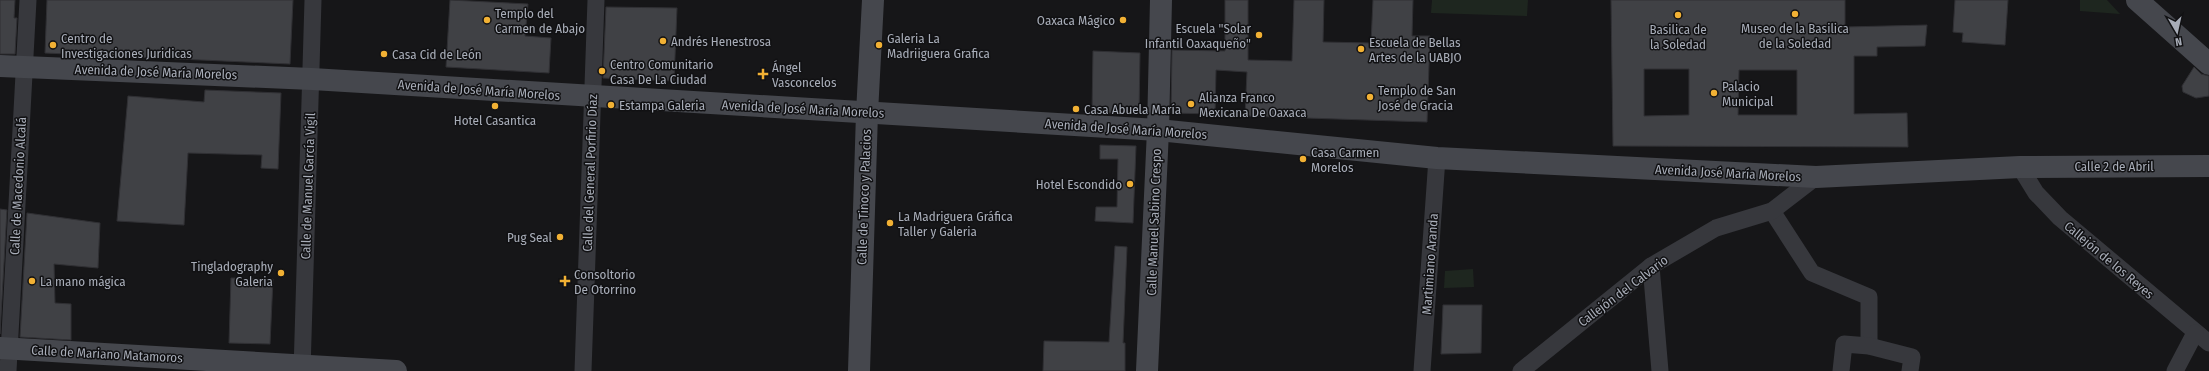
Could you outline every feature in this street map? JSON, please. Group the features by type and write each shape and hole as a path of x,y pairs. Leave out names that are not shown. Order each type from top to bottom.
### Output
{"street":[{"name":"Calle de Macedonio Alcalá","path":"8,371 5,348 28,0"},
{"name":"Calle de Manuel García Vigil","path":"302,369 312,79 313,0"},
{"name":"Calle del General Porfirio Díaz","path":"583,371 596,0"},
{"name":"Calle de Tinoco y Palacios","path":"859,371 867,113 873,0"},
{"name":"Calle Manuel Sabino Crespo","path":"1147,371 1158,130 1161,0"},
{"path":"2137,0 2209,64"},
{"name":"Avenida de José María Morelos","path":"0,66 312,79 1158,130 1437,158"},
{"name":"Avenida José María Morelos","path":"1437,158 1816,177 2020,167"},
{"name":"Martimiano Aranda","path":"1422,371 1437,158"},
{"name":"Calle 2 de Abril","path":"2020,167 2209,166"},
{"name":"Callejón de los Reyes","path":"2020,167 2036,193 2060,218 2202,338"},
{"name":"Callejón del Calvario","path":"1520,371 1651,266 1716,228 1772,211 1816,177"},
{"path":"1772,211 1812,273 1868,298 1869,346"},
{"path":"1651,266 1660,371"},
{"path":"2175,371 2202,338"},
{"path":"1841,371 1844,344 1869,346 1912,357 1910,371"},
{"name":"Calle de Mariano Matamoros","path":"5,348 302,369 396,371"}],"shaded area":[{"path":"1432,0 1528,0 1527,16 1431,13"},
{"path":"2080,0 2107,0 2120,14 2080,11"},
{"path":"1473,269 1474,287 1444,288 1445,271"}],"building":[{"path":"0,0 15,0 14,18 17,18 15,54 0,54"},
{"path":"47,0 293,0 290,64 45,53"},
{"name":"Templo del Carmen de Abajo","path":"450,0 528,4 525,36 551,38 549,73 446,67"},
{"path":"1225,0 1248,0 1248,60 1292,61 1294,0 1324,0 1323,42 1371,43 1373,0 1413,0 1412,36 1430,36 1427,122 1245,116 1247,72 1216,70 1215,114 1171,113 1172,50 1225,51"},
{"path":"1611,0 1845,0 1845,27 1927,25 1925,46 1877,47 1877,56 1854,56 1854,114 1907,113 1908,147 1613,146","holes":["1644,69 1689,69 1689,115 1644,116","1739,70 1797,70 1797,115 1738,115"]},
{"path":"1955,0 2008,0 2005,45 1962,42 1963,33 1953,32"},
{"name":"Andrés Henestrosa","path":"606,7 677,8 674,81 603,78"},
{"path":"1093,51 1140,53 1139,114 1092,113"},
{"path":"2194,67 2201,74 2209,76 2209,96 2196,98 2183,92 2182,86"},
{"path":"205,90 281,93 278,169 261,168 262,155 188,153 184,225 117,221 128,96 204,102"},
{"path":"1100,145 1136,146 1133,223 1095,221 1096,207 1117,207 1118,159 1100,159"},
{"path":"0,209 7,210 0,334"},
{"path":"27,213 100,223 98,268 54,264 55,303 71,304 71,340 20,337"},
{"path":"1115,246 1127,247 1123,343 1125,343 1125,371 1043,371 1044,341 1109,342"},
{"path":"231,278 273,279 270,344 229,343"},
{"path":"1443,305 1482,305 1481,353 1441,354"}],"place":[{"name":"Museo de la Basilica de la Soledad","path":"1795,14"},
{"name":"Basilica de la Soledad","path":"1678,15"},
{"name":"Templo del Carmen de Abajo","path":"487,20"},
{"name":"Oaxaca Mágico","path":"1123,20"},
{"name":"Escuela \"Solar Infantil Oaxaqueño\"","path":"1259,35"},
{"name":"Andrés Henestrosa","path":"663,41"},
{"name":"Centro de Investigaciones Juridicas","path":"53,45"},
{"name":"Galeria La Madriiguera Grafica","path":"879,45"},
{"name":"Escuela de Bellas Artes de la UABJO","path":"1361,49"},
{"name":"Casa Cid de León","path":"384,54"},
{"name":"Centro Comunitario Casa De La Ciudad","path":"602,71"},
{"name":"Ángel Vasconcelos","path":"763,74"},
{"name":"Palacio Municipal","path":"1714,93"},
{"name":"Templo de San José de Gracia","path":"1370,97"},
{"name":"Alianza Franco Mexicana De Oaxaca","path":"1191,104"},
{"name":"Estampa Galeria","path":"611,105"},
{"name":"Hotel Casantica","path":"495,106"},
{"name":"Casa Abuela María","path":"1076,109"},
{"name":"Casa Carmen Morelos","path":"1303,159"},
{"name":"Hotel Escondido","path":"1130,184"},
{"name":"La Madriguera Gráfica Taller y Galeria","path":"890,223"},
{"name":"Pug Seal","path":"560,237"},
{"name":"Tingladography Galeria","path":"281,273"},
{"name":"La mano mágica","path":"32,281"},
{"name":"Consoltorio De Otorrino","path":"565,281"}]}
